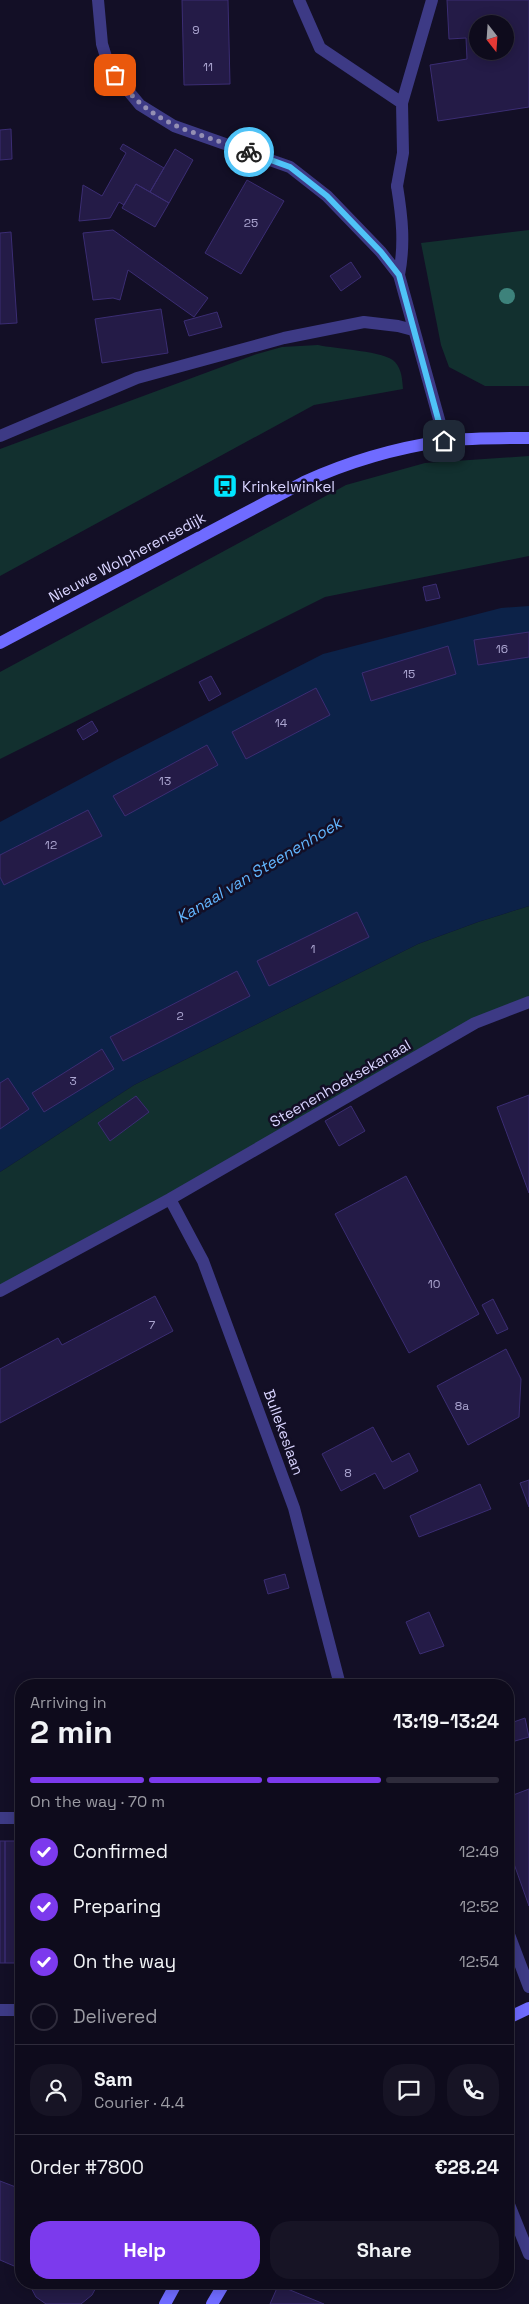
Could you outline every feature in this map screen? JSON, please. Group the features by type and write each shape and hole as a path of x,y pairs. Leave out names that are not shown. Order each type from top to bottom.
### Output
{"street":[{"path":"98,0 101,37 106,57 115,75 140,105 174,126 290,167 327,196 381,252 399,275 444,441"},
{"path":"299,0 320,48 402,103"},
{"path":"399,275 404,249 403,223 397,186 403,154 402,103 432,0"},
{"path":"0,436 137,378 284,338 364,322 414,330"},
{"name":"Nieuwe Wolpherensedijk","path":"0,643 304,482 340,466 377,455 444,441 529,438"},
{"name":"Steenenhoeksekanaal","path":"0,1291 170,1199 475,1023 529,1002"},
{"name":"Bullekeslaan","path":"170,1199 203,1261 294,1508 338,1679"},
{"path":"0,1818 15,1818"},
{"path":"514,1963 529,1987"},
{"path":"514,2015 529,2008"},
{"path":"0,2010 15,2010"},
{"path":"514,2217 529,2254"},
{"path":"165,2304 173,2289"},
{"path":"212,2304 221,2289"}],"green space":[{"path":"529,230 529,386 485,386 449,367 441,345 421,243"},
{"path":"318,345 371,353 390,358 399,368 403,389 314,405 0,576 0,449 257,354 282,347"},
{"path":"529,456 529,556 325,597 0,759 0,672 346,485 425,463"},
{"path":"529,906 529,1000 512,1007 0,1292 0,1172 134,1085 418,944"}],"water":[{"name":"Kanaal van Steenenhoek","path":"529,606 529,906 418,944 134,1085 0,1172 0,822 114,761 323,654 501,608"}],"building":[{"path":"182,0 228,0 230,84 184,85"},
{"path":"447,0 529,0 529,107 438,121 430,65 467,59 466,38 449,39"},
{"path":"11,129 12,159 0,160 0,130"},
{"path":"123,144 164,168 150,192 136,184 124,205 119,202 110,218 79,221 83,185 102,196 126,153 120,149"},
{"path":"175,149 193,160 169,203 150,192"},
{"path":"247,180 284,201 241,274 205,253"},
{"path":"136,184 169,203 155,227 122,208"},
{"path":"113,230 208,298 194,317 128,270 120,300 113,298 93,300 83,233"},
{"path":"11,232 17,323 0,324 0,233"},
{"path":"351,262 361,277 341,291 330,276"},
{"path":"161,309 168,353 102,363 95,319"},
{"path":"217,312 222,327 189,336 184,321"},
{"path":"436,584 440,598 426,601 423,587"},
{"path":"529,632 529,657 478,665 474,640"},
{"path":"448,646 456,674 371,701 362,673"},
{"path":"211,676 221,694 209,701 199,682"},
{"path":"316,688 330,715 246,759 232,732"},
{"path":"92,721 98,731 83,740 77,730"},
{"path":"207,745 218,765 125,816 113,796"},
{"path":"88,810 102,836 4,885 0,877 0,855"},
{"path":"357,912 369,937 269,986 257,961"},
{"path":"237,971 250,996 123,1061 110,1037"},
{"path":"102,1049 114,1069 44,1112 32,1093"},
{"path":"8,1078 29,1109 0,1129 0,1083"},
{"path":"529,1095 529,1193 497,1107"},
{"path":"136,1096 149,1112 110,1141 98,1123"},
{"path":"351,1106 365,1131 339,1146 325,1121"},
{"path":"406,1176 479,1314 409,1353 335,1214"},
{"path":"155,1296 173,1331 0,1423 0,1369 58,1338 62,1345"},
{"path":"493,1299 508,1329 497,1334 482,1305"},
{"path":"506,1349 521,1379 519,1417 468,1445 437,1386"},
{"path":"373,1427 392,1462 409,1453 418,1471 384,1489 375,1473 341,1491 322,1454"},
{"path":"529,1480 529,1507 520,1483"},
{"path":"480,1484 491,1509 419,1537 410,1516"},
{"path":"285,1574 289,1588 268,1594 264,1580"},
{"path":"429,1612 444,1646 420,1654 406,1622"},
{"path":"525,1718 529,1737 514,1741 514,1722"},
{"path":"529,1789 529,1906 514,1864 514,1795"},
{"path":"0,1841 5,1841 5,1963 0,1963"},
{"path":"5,1841 15,1841 15,1963 5,1963"},
{"path":"0,2181 15,2187 15,2266 0,2260"},
{"path":"32,2289 95,2289 92,2295 81,2304 46,2304 36,2297"},
{"path":"277,2289 288,2289 324,2304 270,2304"}],"way so far":[{"path":"115,75 140,105 158,118 174,126 249,152"}],"place":[{"name":"Krinkelwinkel","path":"225,486"}],"route":[{"path":"249,152 290,167 327,196 381,252 399,275 444,441"}]}
